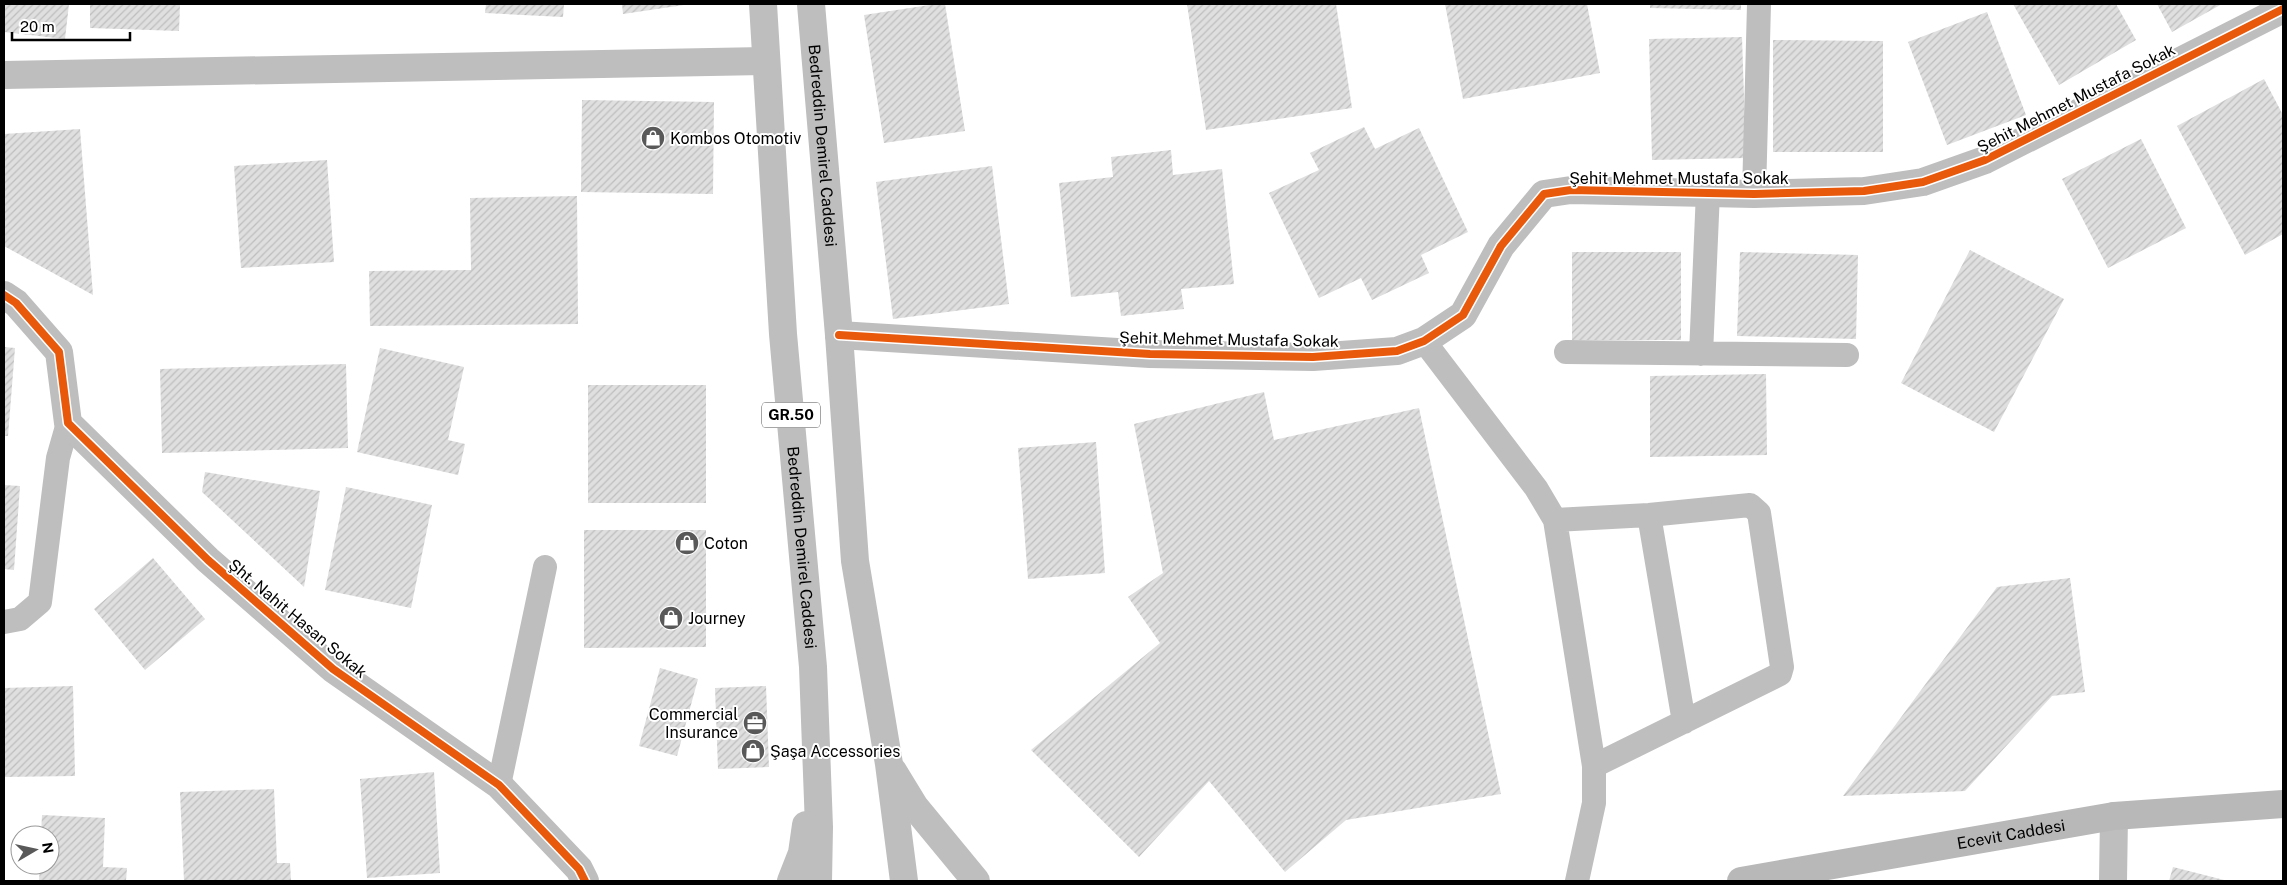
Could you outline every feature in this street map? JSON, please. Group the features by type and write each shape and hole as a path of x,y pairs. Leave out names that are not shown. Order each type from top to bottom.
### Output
{"main road":[{"name":"Ecevit Caddesi","path":"1751,880 2114,816 2283,804"}],"street":[{"name":"Bedreddin Demirel Caddesi","path":"763,4 783,334 812,648 815,770 819,827 818,881"},
{"name":"Bedreddin Demirel Caddesi","path":"812,4 840,335 855,561 889,764"},
{"name":"Şehit Mehmet Mustafa Sokak","path":"840,335 1150,354 1313,357 1397,351 1424,341 1463,315 1502,246 1544,194 1571,190 1754,194 1864,191 1923,182 1985,160 2283,9"},
{"path":"4,75 766,62"},
{"path":"4,295 16,303 59,352 68,423"},
{"name":"Şht. Nahit Hasan Sokak","path":"68,423 208,560 333,669 499,785 579,869 585,881"},
{"path":"889,764 916,807 976,881"},
{"name":"GR.50","path":"889,764 904,881"},
{"path":"791,881 802,853 815,770"},
{"path":"2113,881 2114,816"}],"lane":[{"path":"1754,194 1759,4"},
{"path":"1701,354 1708,192"},
{"path":"1424,341 1536,488 1555,520 1594,766 1594,803 1577,881"},
{"path":"1566,352 1848,355"},
{"path":"4,622 20,619 40,602 58,458 68,423"},
{"path":"1555,520 1649,515 1750,505 1759,513 1782,667 1780,674 1594,766"},
{"path":"1649,515 1684,722"},
{"path":"499,785 545,567"}],"building":[{"path":"4,4 69,4 65,39 4,32"},
{"path":"90,4 180,4 179,31 90,28"},
{"path":"486,4 564,4 563,17 485,13"},
{"path":"622,4 684,4 684,5 623,14"},
{"path":"945,4 965,131 884,143 864,15"},
{"path":"1187,4 1336,4 1352,108 1206,130"},
{"path":"1445,4 1587,4 1600,73 1463,99"},
{"path":"1650,4 1741,4 1741,10 1650,8"},
{"path":"2013,4 2116,4 2136,40 2059,85"},
{"path":"2157,4 2222,4 2172,32"},
{"path":"1987,12 2026,115 1947,145 1908,42"},
{"path":"1742,37 1746,158 1652,160 1649,39"},
{"path":"1773,40 1883,41 1883,152 1773,152"},
{"path":"2264,79 2283,115 2283,234 2245,255 2177,126"},
{"path":"582,100 714,102 713,194 581,192"},
{"path":"1364,127 1375,149 1419,128 1468,232 1421,255 1429,273 1372,300 1361,278 1319,298 1269,193 1319,170 1310,153"},
{"path":"80,129 93,295 4,246 4,134"},
{"path":"2141,139 2186,228 2108,268 2062,179"},
{"path":"1171,150 1173,175 1222,169 1234,284 1181,289 1184,309 1121,316 1118,292 1071,297 1059,183 1113,177 1111,157"},
{"path":"327,160 334,262 241,268 234,166"},
{"path":"992,166 1009,304 893,319 876,182"},
{"path":"577,196 578,324 370,326 369,271 471,270 470,198"},
{"path":"1970,250 2064,299 1994,432 1901,383"},
{"path":"1572,252 1681,252 1681,340 1572,340"},
{"path":"1740,252 1858,255 1856,339 1737,336"},
{"path":"4,347 15,348 8,436 4,436"},
{"path":"380,348 464,367 448,440 465,444 458,475 357,452"},
{"path":"346,364 348,448 162,453 160,369"},
{"path":"1766,374 1767,455 1650,457 1650,376"},
{"path":"588,385 706,385 706,503 588,503"},
{"path":"1264,392 1274,440 1419,408 1501,794 1346,820 1285,872 1209,781 1139,857 1031,750 1160,643 1128,597 1163,573 1134,424"},
{"path":"1096,442 1105,573 1028,579 1018,448"},
{"path":"205,472 320,491 304,587 202,492"},
{"path":"4,485 20,486 14,570 4,569"},
{"path":"346,487 432,505 411,608 325,590"},
{"path":"584,530 706,530 706,647 584,648"},
{"path":"153,558 205,619 145,670 94,609"},
{"path":"2070,578 2085,692 2052,696 1965,791 1843,796 1997,587"},
{"path":"660,668 698,679 677,756 639,746"},
{"path":"73,686 75,776 4,777 4,688"},
{"path":"766,686 769,767 718,769 715,688"},
{"path":"434,772 440,873 367,878 360,779"},
{"path":"274,789 277,863 290,863 291,881 184,881 180,792"},
{"path":"42,815 105,818 103,867 127,868 126,881 39,881 39,875 60,875 60,825 42,825"},
{"path":"2173,867 2228,881 2169,881"}],"cycle path":[{"path":"839,335 1150,354 1313,357 1397,351 1424,341 1463,315 1501,246 1544,194 1571,190 1754,194 1864,191 1923,182 1985,160 2283,9"},
{"path":"4,295 16,303 59,352 68,423 208,560 333,669 499,785 579,869 585,881"}],"place":[{"name":"Kombos Otomotiv","path":"653,138"},
{"name":"Coton","path":"687,543"},
{"name":"Journey","path":"671,618"},
{"name":"Commercial Insurance","path":"755,723"},
{"name":"Şaşa Accessories","path":"753,751"}]}
